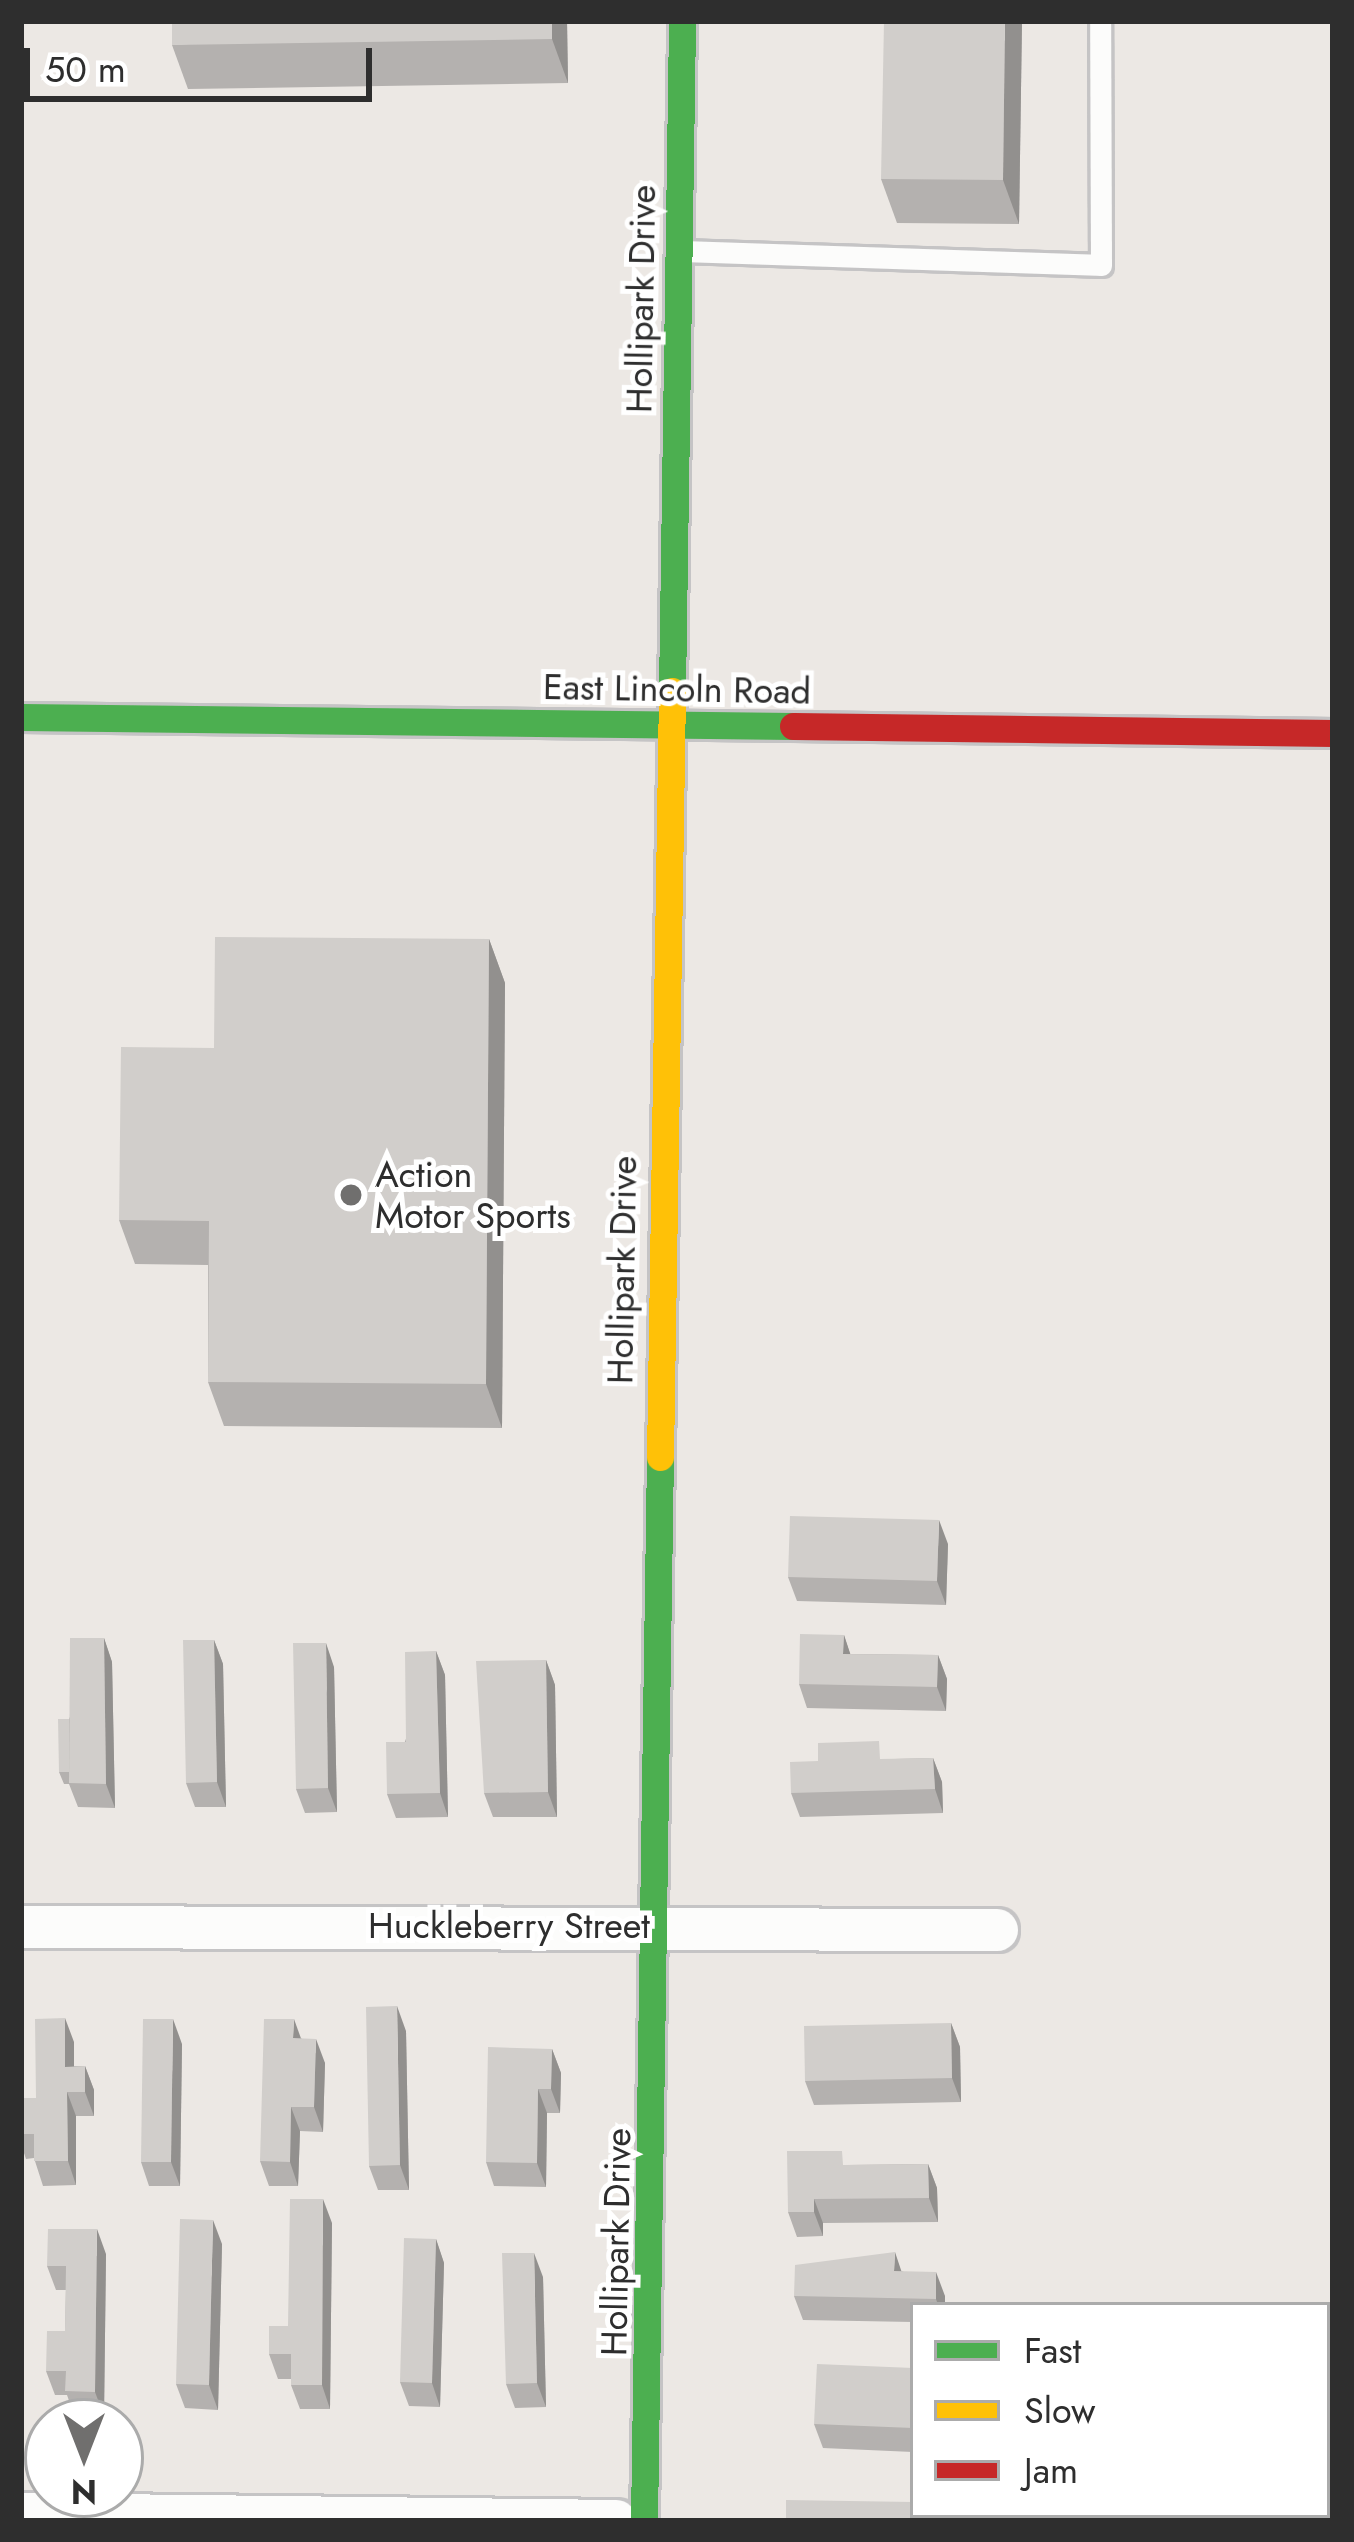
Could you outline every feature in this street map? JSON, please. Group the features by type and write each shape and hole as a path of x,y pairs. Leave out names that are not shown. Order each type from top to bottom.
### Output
{"street":[{"name":"Hollipark Drive","path":"644,2521 656,2204 651,1926 682,21"},
{"name":"East Lincoln Road","path":"21,717 1333,733"},
{"name":"Huckleberry Street","path":"21,1927 997,1930"},
{"path":"21,2514 616,2521"}],"lane":[{"path":"678,251 1101,265 1100,21"}],"building":[{"path":"172,21 552,21 552,39 172,45"},
{"path":"884,21 1005,21 1003,180 881,179"},
{"path":"215,937 489,939 486,1384 208,1382 209,1221 119,1220 121,1047 214,1048"},
{"path":"790,1516 939,1520 937,1581 788,1577"},
{"path":"800,1634 844,1635 843,1654 938,1655 937,1687 799,1684"},
{"path":"70,1638 104,1638 106,1784 69,1783"},
{"path":"183,1640 214,1640 217,1782 186,1783"},
{"path":"293,1643 326,1643 328,1788 296,1789"},
{"path":"436,1651 440,1793 387,1794 386,1742 406,1742 405,1652"},
{"path":"546,1660 548,1792 484,1793 476,1661"},
{"path":"58,1719 69,1719 69,1772 59,1772"},
{"path":"879,1741 880,1759 933,1758 935,1789 791,1793 790,1762 818,1761 818,1743"},
{"path":"397,2006 400,2165 369,2166 366,2007"},
{"path":"65,2018 65,2067 85,2066 85,2092 67,2092 68,2161 34,2161 34,2134 21,2134 21,2098 36,2098 35,2019"},
{"path":"143,2019 173,2019 171,2162 141,2162"},
{"path":"264,2019 294,2019 293,2038 316,2039 314,2107 291,2107 290,2162 260,2161"},
{"path":"951,2023 952,2078 805,2081 804,2026"},
{"path":"488,2047 552,2049 551,2089 538,2089 537,2163 486,2162"},
{"path":"787,2151 842,2151 843,2165 928,2164 929,2198 814,2199 814,2212 788,2212"},
{"path":"290,2199 323,2199 322,2385 291,2385 291,2354 269,2354 269,2326 288,2326"},
{"path":"180,2219 213,2220 209,2385 176,2384"},
{"path":"48,2229 97,2229 95,2392 65,2391 66,2371 46,2371 47,2331 65,2331 66,2266 47,2266"},
{"path":"404,2238 436,2239 432,2383 400,2382"},
{"path":"895,2252 894,2271 936,2272 936,2299 794,2296 795,2265"},
{"path":"502,2253 534,2253 537,2383 506,2384"},
{"path":"817,2364 910,2368 910,2428 814,2424"},
{"path":"786,2500 910,2502 910,2518 927,2518 927,2521 786,2521"}],"traffic: fast":[{"path":"672,691 682,21"},
{"path":"21,717 793,726"},
{"path":"644,2521 660,1457"}],"traffic: slow":[{"path":"660,1457 672,691"}],"traffic: jam":[{"path":"793,726 1333,733"}],"place":[{"name":"Action Motor Sports","path":"351,1195"}]}
